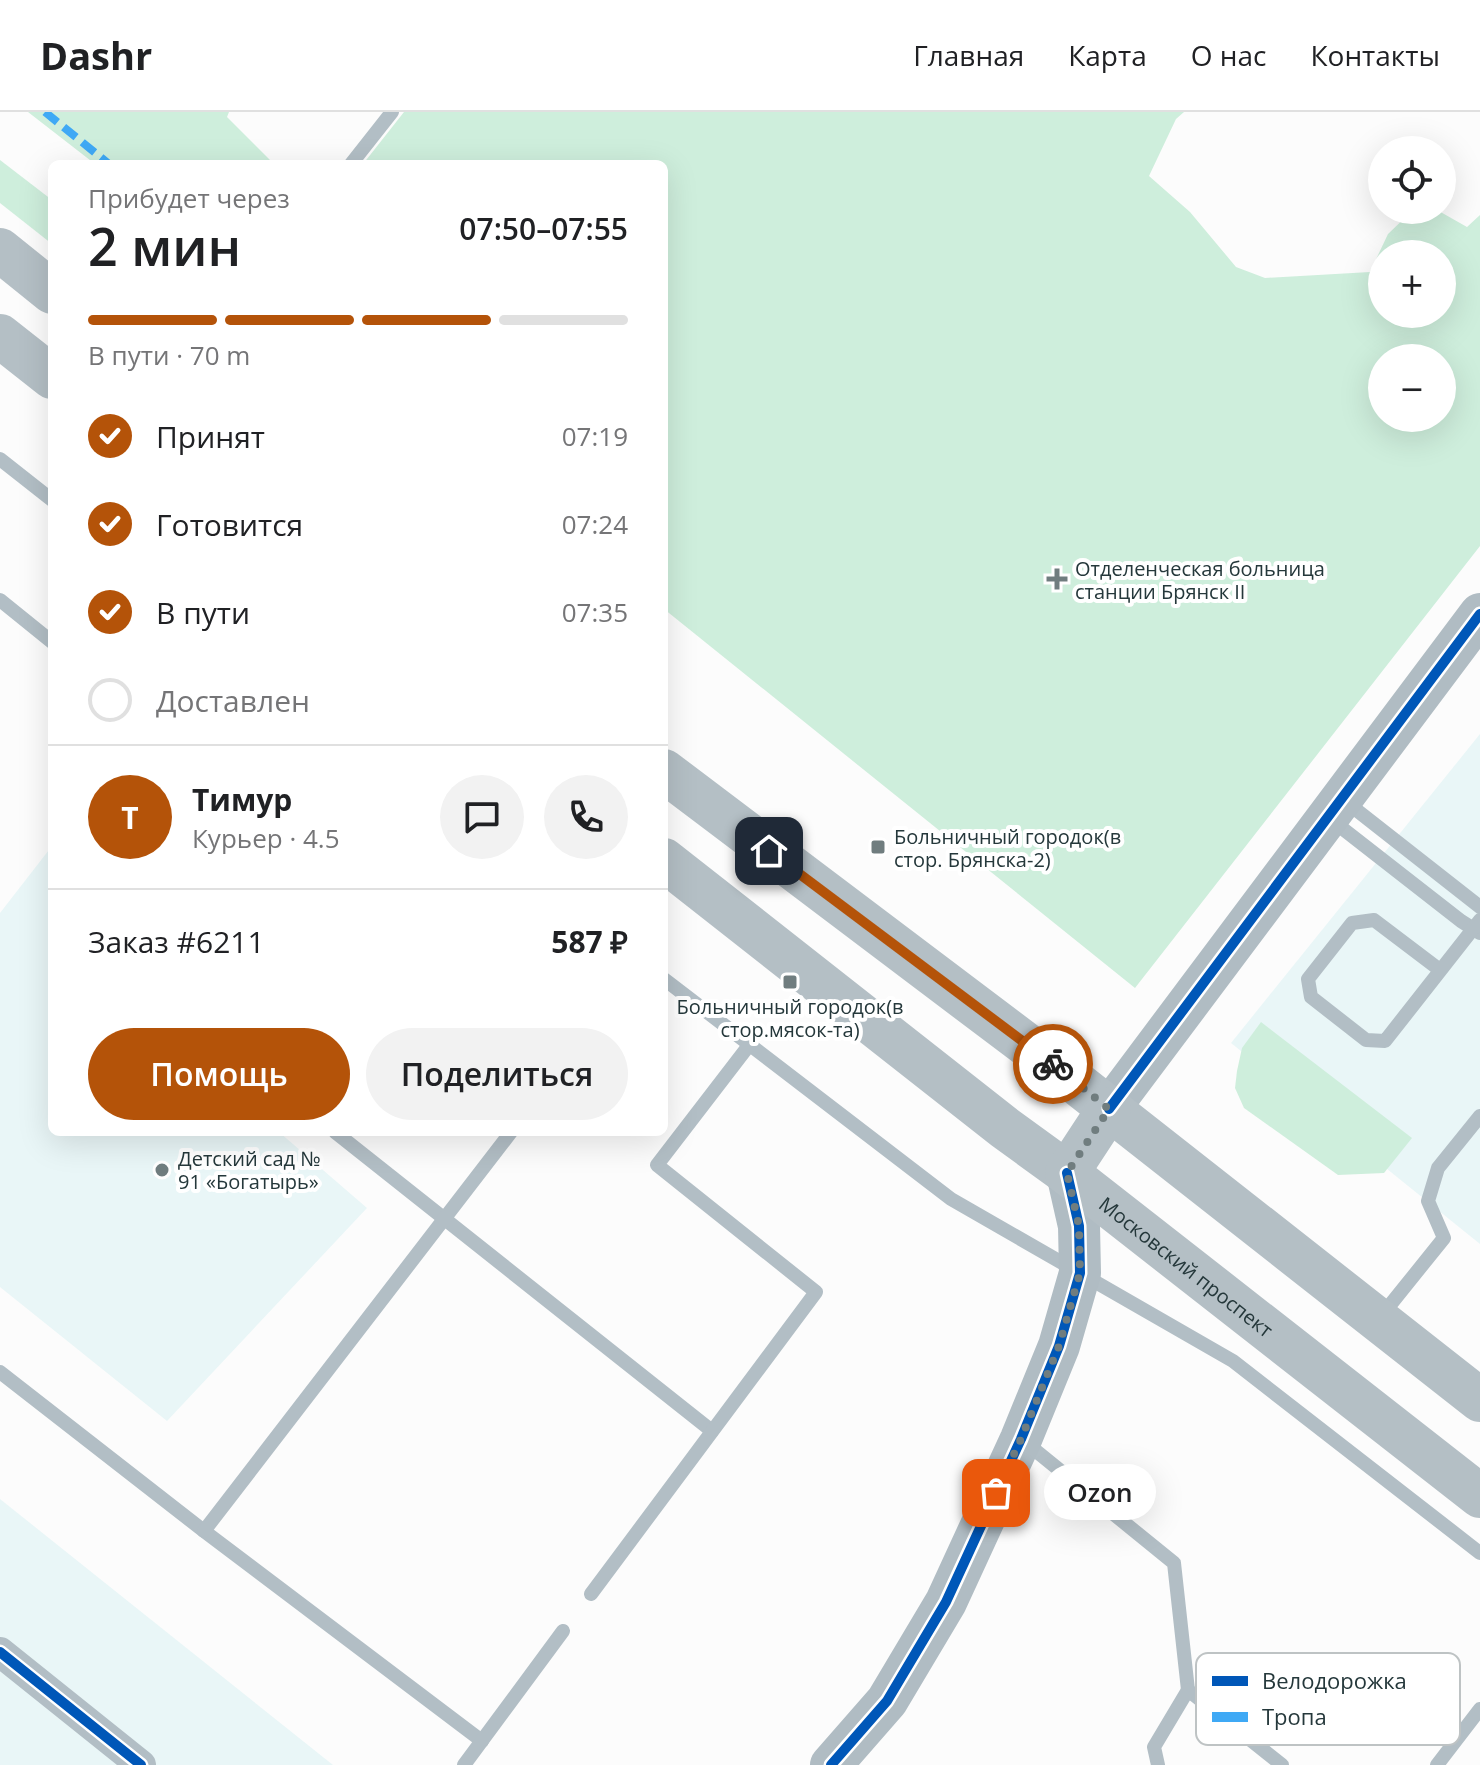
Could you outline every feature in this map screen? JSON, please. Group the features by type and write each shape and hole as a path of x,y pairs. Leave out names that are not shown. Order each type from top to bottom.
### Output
{"main road":[{"path":"0,250 48,289"},
{"path":"0,336 48,374"},
{"path":"668,774 1056,1067 1480,1400"},
{"name":"Московский проспект","path":"668,863 1480,1496"},
{"path":"1067,1173 1109,1109"}],"street":[{"path":"1109,1109 1480,614"},
{"path":"831,1765 887,1701 946,1602 1021,1439 1059,1346 1080,1273 1079,1226 1067,1173"},
{"path":"0,1652 141,1765"}],"lane":[{"path":"354,160 392,112"},
{"path":"0,459 48,497"},
{"path":"0,600 48,639"},
{"path":"1336,808 1480,907"},
{"path":"1336,808 1478,927 1385,1041 1366,1040 1311,997 1308,979 1352,923 1374,920 1440,970"},
{"path":"668,982 951,1199 1233,1361 1480,1553"},
{"path":"591,1594 816,1292 657,1165 750,1044"},
{"path":"1378,1320 1444,1238 1428,1201 1438,1168 1480,1116"},
{"path":"340,1136 712,1431"},
{"path":"204,1531 508,1136"},
{"path":"0,1372 482,1741"},
{"path":"1021,1439 1174,1563 1188,1690 1154,1747 1158,1765"},
{"path":"464,1765 563,1631"},
{"path":"1188,1690 1196,1696"},
{"path":"1460,1735 1480,1709"},
{"path":"1467,1726 1480,1737"},
{"path":"1257,1745 1282,1765"},
{"path":"1437,1765 1452,1745"}],"shaded area":[{"path":"1480,734 1480,1244 1231,1043"},
{"name":"Детский сад № 91 «Богатырь»","path":"48,851 48,1136 284,1136 367,1208 167,1421 0,1287 0,913"},
{"path":"0,1499 333,1765 0,1765"}],"green space":[{"path":"28,112 229,112 227,117 270,160 90,160"},
{"name":"Отделенческая больница станции Брянск II","path":"404,112 1184,112 1176,119 1149,176 1190,212 1236,267 1265,278 1368,272 1368,328 1456,328 1456,240 1385,240 1398,224 1456,224 1456,221 1467,227 1480,215 1480,546 1135,988 668,612 668,160 366,160"},
{"path":"0,160 48,197 48,241 0,203"},
{"path":"1261,1022 1412,1138 1384,1173 1338,1175 1244,1108 1235,1088 1237,1071 1242,1048"}],"marked path":[{"path":"45,112 104,160"}],"cycle path":[{"path":"1109,1109 1480,614"},
{"path":"831,1765 887,1701 946,1602 1021,1439 1059,1346 1080,1273 1079,1226 1067,1173"},
{"path":"0,1652 141,1765"}],"way so far":[{"path":"996,1493 1059,1346 1080,1273 1079,1226 1067,1173 1109,1109 1053,1064"}],"place":[{"name":"Отделенческая больница станции Брянск II","path":"1057,579"},
{"name":"Больничный городок(в стор. Брянска-2)","path":"878,847"},
{"name":"Больничный городок(в стор.мясок-та)","path":"790,982"},
{"name":"Детский сад № 91 «Богатырь»","path":"162,1170"},
{"name":"Ozon","path":"996,1493"}],"route":[{"path":"769,851 1053,1064"}]}
